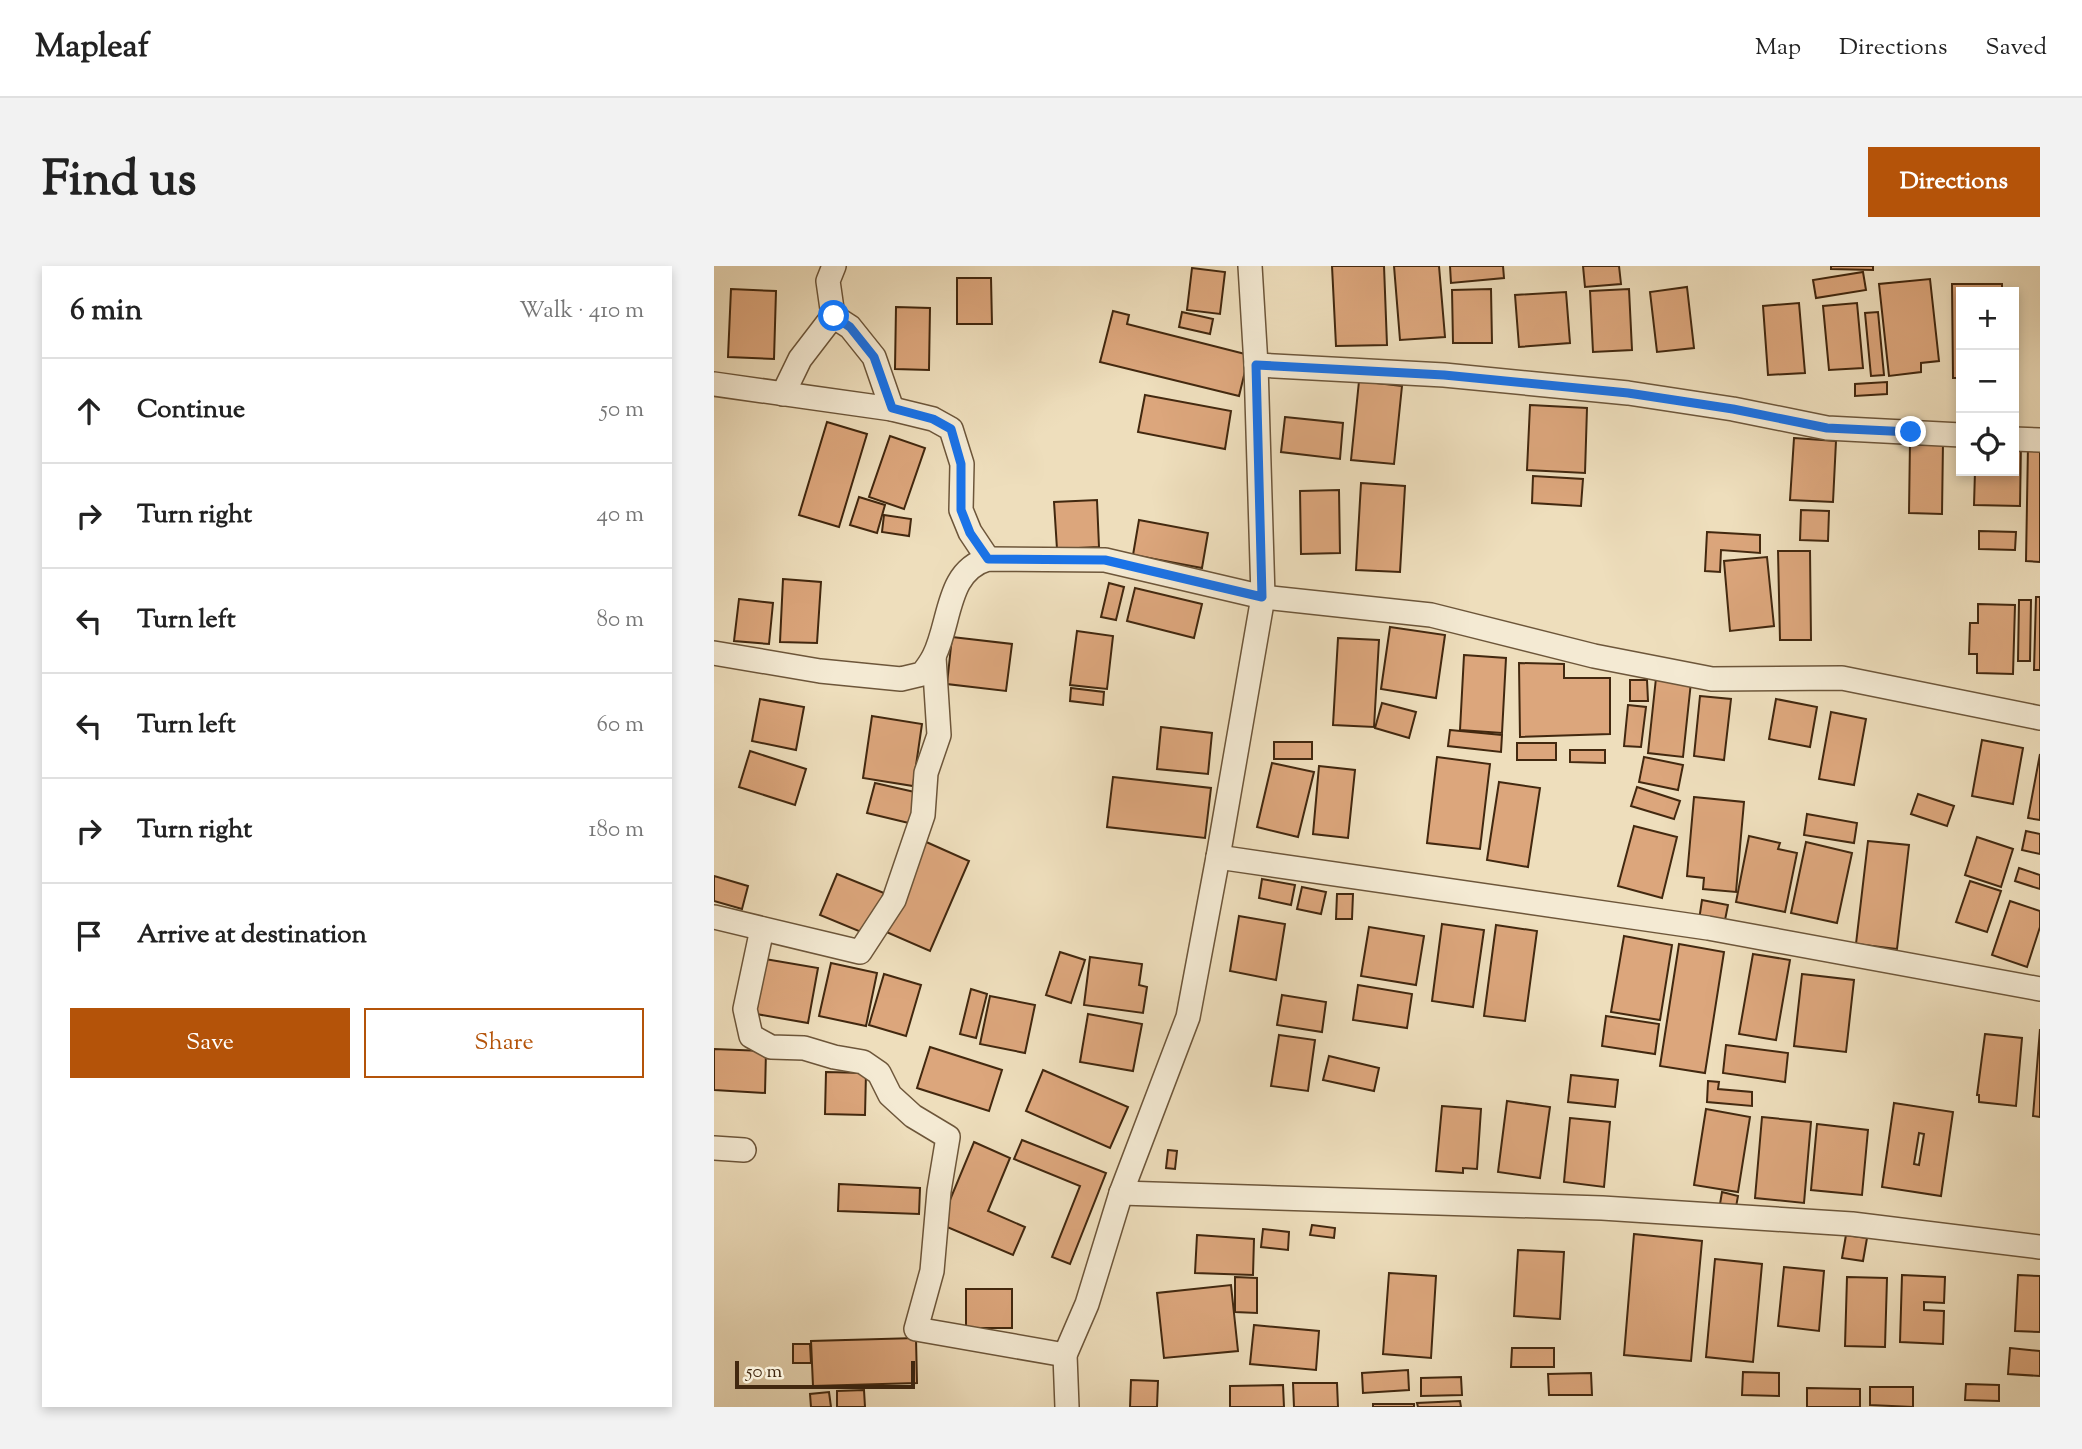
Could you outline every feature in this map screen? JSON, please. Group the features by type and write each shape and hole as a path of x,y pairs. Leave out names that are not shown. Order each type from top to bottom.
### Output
{"street":[{"path":"834,266 828,281 834,316 850,327 874,357 892,408"},
{"path":"1067,1407 1065,1355 1087,1304 1121,1193 1188,1017 1262,597 1256,365 1250,266"},
{"path":"783,394 800,359 834,316"},
{"path":"1256,365 1444,375 1628,393 1733,409 1827,428 1956,435"},
{"path":"714,384 892,408 933,419 951,429 961,464 961,510 970,533 988,559"},
{"path":"2019,439 2040,440"},
{"path":"714,653 820,671 901,678 922,674 934,657 959,579 974,563 988,559 1105,560 1262,597 1431,615 1594,656 1712,678 1842,678 2040,718"},
{"path":"714,917 859,952 894,900 923,815 926,773 939,735 934,657"},
{"path":"1218,857 1708,928 2040,989"},
{"path":"761,929 745,1009 751,1035 771,1047 804,1048 863,1062 879,1073 890,1095 914,1116 948,1138 939,1191 932,1270 916,1329 1065,1355"},
{"path":"714,1148 744,1150"},
{"path":"1121,1193 1602,1208 1852,1224 2040,1247"}],"building":[{"path":"1332,266 1384,266 1387,345 1336,346"},
{"path":"1394,266 1439,266 1445,337 1400,340"},
{"path":"1450,266 1503,266 1504,278 1451,283"},
{"path":"1583,266 1619,266 1621,284 1585,287"},
{"path":"1831,266 1873,266 1873,270 1831,269"},
{"path":"1192,268 1225,272 1220,314 1187,310"},
{"path":"1863,272 1866,290 1816,298 1813,280"},
{"path":"957,278 991,278 992,324 957,324"},
{"path":"1930,279 1939,361 1921,363 1921,372 1889,376 1879,284"},
{"path":"1952,284 2002,284 2002,287 1956,287 1956,378 1953,378"},
{"path":"1687,287 1694,348 1657,352 1650,292"},
{"path":"731,289 776,291 774,359 728,357"},
{"path":"1491,289 1492,343 1453,343 1452,290"},
{"path":"1629,289 1632,350 1593,352 1590,291"},
{"path":"1566,292 1570,343 1519,347 1515,295"},
{"path":"1799,303 1805,373 1768,375 1763,306"},
{"path":"1857,303 1863,368 1829,370 1823,306"},
{"path":"896,307 930,308 929,370 895,369"},
{"path":"1113,311 1129,315 1127,324 1249,355 1239,396 1100,362"},
{"path":"1182,312 1213,319 1210,334 1179,327"},
{"path":"1878,312 1884,375 1871,376 1865,313"},
{"path":"1359,381 1402,386 1394,464 1351,460"},
{"path":"1887,382 1887,394 1855,396 1855,384"},
{"path":"1145,395 1231,411 1225,449 1138,432"},
{"path":"1530,405 1587,408 1585,473 1527,470"},
{"path":"1285,417 1343,423 1340,459 1281,452"},
{"path":"827,422 867,434 839,527 799,515"},
{"path":"890,436 925,448 904,509 869,497"},
{"path":"1794,438 1836,441 1833,502 1790,500"},
{"path":"1910,441 1943,442 1942,514 1909,513"},
{"path":"2021,441 2020,506 1974,505 1975,476 2019,476"},
{"path":"2028,445 2040,446 2040,562 2026,561"},
{"path":"1533,476 1583,479 1581,506 1532,503"},
{"path":"1361,483 1405,486 1400,572 1356,570"},
{"path":"1339,490 1340,553 1301,554 1300,491"},
{"path":"859,497 885,505 877,533 850,525"},
{"path":"1097,500 1099,547 1057,549 1054,502"},
{"path":"1801,510 1829,511 1828,541 1800,540"},
{"path":"884,515 911,519 909,536 882,532"},
{"path":"1139,520 1208,533 1202,568 1133,555"},
{"path":"1979,531 2016,532 2015,550 1979,549"},
{"path":"1707,532 1760,535 1760,553 1721,550 1720,572 1705,571"},
{"path":"1778,551 1810,551 1811,640 1780,640"},
{"path":"1767,557 1774,626 1730,631 1724,561"},
{"path":"783,579 821,582 817,643 780,642"},
{"path":"1109,583 1124,587 1116,620 1101,617"},
{"path":"1135,588 1202,604 1194,638 1127,621"},
{"path":"2036,597 2040,597 2040,670 2034,670"},
{"path":"739,599 773,603 769,644 734,641"},
{"path":"2019,600 2031,600 2030,661 2018,661"},
{"path":"1978,604 2015,605 2013,674 1977,673 1977,654 1969,654 1970,623 1978,623"},
{"path":"1390,627 1445,635 1436,698 1381,689"},
{"path":"1077,631 1113,636 1107,689 1070,685"},
{"path":"952,637 1012,644 1006,691 947,684"},
{"path":"1338,638 1379,640 1374,727 1333,725"},
{"path":"1464,655 1506,658 1502,733 1460,730"},
{"path":"1519,663 1564,664 1564,678 1610,678 1610,734 1520,737"},
{"path":"1656,678 1691,682 1683,757 1648,753"},
{"path":"1630,680 1647,680 1648,701 1630,701"},
{"path":"1071,688 1104,692 1103,705 1070,701"},
{"path":"1700,696 1731,699 1724,760 1694,756"},
{"path":"760,699 804,707 796,750 752,741"},
{"path":"1776,699 1817,707 1810,747 1769,739"},
{"path":"1382,703 1416,712 1409,738 1375,728"},
{"path":"1628,705 1646,707 1641,747 1624,746"},
{"path":"1831,712 1866,719 1854,785 1819,779"},
{"path":"872,716 922,724 913,786 863,778"},
{"path":"1161,727 1212,733 1208,774 1157,769"},
{"path":"1450,730 1502,735 1501,752 1448,746"},
{"path":"1982,740 2023,748 2013,804 1972,796"},
{"path":"1274,742 1312,742 1312,759 1274,759"},
{"path":"1517,743 1556,743 1556,760 1517,760"},
{"path":"1570,750 1605,750 1605,763 1570,762"},
{"path":"750,751 806,769 795,805 739,787"},
{"path":"2040,754 2040,820 2028,818"},
{"path":"1437,757 1490,764 1480,849 1427,843"},
{"path":"1644,757 1683,765 1678,790 1639,782"},
{"path":"1272,763 1314,772 1298,837 1257,827"},
{"path":"1319,766 1355,770 1348,838 1313,834"},
{"path":"1113,777 1211,788 1205,838 1107,827"},
{"path":"1499,782 1540,788 1528,867 1487,860"},
{"path":"875,783 919,793 913,824 867,813"},
{"path":"1637,787 1680,801 1674,819 1631,806"},
{"path":"1918,794 1954,806 1947,826 1911,814"},
{"path":"1694,797 1744,802 1736,892 1703,889 1704,878 1687,876"},
{"path":"1807,814 1857,823 1854,843 1804,835"},
{"path":"1634,826 1677,837 1662,898 1618,886"},
{"path":"2026,831 2040,834 2040,854 2022,850"},
{"path":"1749,836 1780,843 1778,849 1797,853 1785,912 1736,902"},
{"path":"1977,837 2013,849 2001,887 1965,875"},
{"path":"924,841 969,861 930,951 884,931"},
{"path":"1868,841 1909,845 1897,949 1856,944"},
{"path":"1806,842 1852,853 1837,923 1791,913"},
{"path":"2019,868 2040,875 2040,889 2015,881"},
{"path":"837,874 884,893 866,934 820,915"},
{"path":"714,876 748,886 742,909 714,901"},
{"path":"1262,879 1295,885 1291,905 1259,898"},
{"path":"1970,881 2001,891 1987,932 1956,922"},
{"path":"1302,887 1326,892 1321,914 1297,909"},
{"path":"1337,894 1353,894 1352,919 1336,919"},
{"path":"1702,900 1728,905 1724,925 1699,920"},
{"path":"2010,901 2040,911 2040,927 2027,967 1992,955"},
{"path":"1239,916 1285,924 1276,980 1230,971"},
{"path":"1442,924 1484,930 1473,1007 1432,1001"},
{"path":"1496,925 1537,931 1525,1021 1484,1016"},
{"path":"1369,927 1424,936 1416,985 1361,976"},
{"path":"1624,936 1672,945 1660,1020 1611,1012"},
{"path":"1679,944 1724,952 1705,1073 1660,1066"},
{"path":"1060,952 1085,960 1071,1003 1046,995"},
{"path":"1753,954 1790,960 1776,1040 1739,1034"},
{"path":"1090,957 1142,964 1139,985 1147,987 1143,1013 1084,1005"},
{"path":"765,959 818,968 808,1023 756,1014"},
{"path":"831,963 877,973 866,1026 819,1016"},
{"path":"884,974 921,985 906,1036 869,1025"},
{"path":"1802,974 1854,980 1846,1052 1794,1046"},
{"path":"1358,985 1412,994 1407,1028 1353,1020"},
{"path":"971,989 987,994 976,1038 960,1034"},
{"path":"1282,995 1326,1002 1322,1032 1277,1025"},
{"path":"990,996 1035,1005 1025,1053 980,1044"},
{"path":"1088,1014 1142,1024 1133,1071 1080,1062"},
{"path":"1606,1016 1659,1024 1655,1054 1602,1046"},
{"path":"2040,1029 2040,1117 2033,1116"},
{"path":"1985,1034 2022,1038 2016,1106 1979,1102 1977,1095"},
{"path":"1279,1035 1315,1040 1308,1091 1271,1086"},
{"path":"1726,1045 1788,1053 1785,1082 1723,1073"},
{"path":"930,1047 1002,1070 989,1111 917,1088"},
{"path":"714,1049 766,1051 765,1093 714,1090"},
{"path":"1329,1056 1379,1068 1374,1091 1323,1080"},
{"path":"1043,1070 1128,1107 1110,1148 1026,1111"},
{"path":"826,1072 866,1073 865,1115 825,1114"},
{"path":"1571,1075 1618,1080 1615,1107 1568,1102"},
{"path":"1708,1081 1719,1082 1718,1089 1752,1092 1752,1106 1707,1102"},
{"path":"1507,1101 1550,1107 1540,1178 1498,1172"},
{"path":"1894,1103 1953,1112 1941,1196 1882,1187","holes":["1919,1133 1924,1134 1919,1165 1914,1164"]},
{"path":"1442,1106 1481,1109 1477,1169 1463,1168 1463,1173 1436,1171"},
{"path":"1706,1109 1750,1117 1738,1192 1694,1185"},
{"path":"1762,1117 1811,1122 1804,1203 1755,1198"},
{"path":"1570,1118 1610,1122 1604,1187 1564,1182"},
{"path":"1817,1124 1868,1130 1862,1195 1811,1190"},
{"path":"1022,1140 1106,1173 1070,1264 1052,1257 1080,1186 1014,1159"},
{"path":"974,1142 1010,1158 988,1211 1025,1227 1013,1255 940,1224"},
{"path":"1168,1150 1177,1151 1175,1169 1166,1168"},
{"path":"839,1184 920,1188 919,1214 838,1211"},
{"path":"1722,1192 1738,1196 1736,1207 1720,1204"},
{"path":"1312,1225 1335,1228 1334,1238 1310,1235"},
{"path":"1263,1229 1289,1232 1288,1250 1261,1247"},
{"path":"1634,1234 1702,1241 1691,1361 1624,1355"},
{"path":"1197,1235 1254,1239 1253,1275 1195,1273"},
{"path":"1846,1235 1867,1238 1863,1261 1842,1258"},
{"path":"1518,1250 1564,1252 1560,1319 1514,1316"},
{"path":"1715,1259 1762,1264 1753,1362 1706,1357"},
{"path":"1784,1267 1824,1271 1819,1331 1778,1326"},
{"path":"1389,1273 1436,1276 1431,1358 1383,1354"},
{"path":"1902,1275 1945,1277 1944,1303 1924,1302 1924,1310 1944,1311 1943,1344 1900,1342"},
{"path":"2018,1275 2040,1276 2040,1332 2015,1331"},
{"path":"1235,1277 1257,1278 1257,1313 1235,1312"},
{"path":"1847,1277 1887,1278 1885,1347 1845,1346"},
{"path":"1231,1285 1238,1351 1164,1358 1157,1293"},
{"path":"966,1289 1012,1289 1012,1328 966,1328"},
{"path":"1254,1325 1319,1331 1316,1370 1250,1364"},
{"path":"916,1338 917,1383 813,1386 811,1341"},
{"path":"793,1344 810,1344 811,1363 793,1363"},
{"path":"1512,1348 1554,1348 1554,1367 1511,1367"},
{"path":"2010,1348 2040,1351 2040,1376 2008,1374"},
{"path":"1408,1370 1409,1390 1363,1393 1362,1373"},
{"path":"1743,1372 1779,1373 1779,1396 1742,1395"},
{"path":"1591,1373 1592,1395 1549,1395 1548,1374"},
{"path":"1461,1377 1462,1395 1421,1396 1421,1378"},
{"path":"1131,1380 1158,1381 1157,1407 1130,1407"},
{"path":"1293,1383 1337,1383 1338,1407 1294,1407"},
{"path":"1966,1384 1999,1385 1999,1401 1965,1400"},
{"path":"1283,1385 1284,1407 1230,1407 1230,1386"},
{"path":"1870,1387 1913,1387 1913,1407 1870,1405"},
{"path":"1807,1388 1860,1389 1860,1407 1807,1407"},
{"path":"864,1390 865,1407 837,1407 837,1391"},
{"path":"829,1392 831,1407 811,1407 810,1394"},
{"path":"1460,1401 1461,1407 1418,1407 1417,1403"},
{"path":"1373,1404 1414,1404 1414,1407 1373,1407"}],"route":[{"path":"834,316 850,327 874,357 892,408 933,419 951,429 961,464 961,510 970,533 988,559 1105,560 1262,597 1256,365 1444,375 1628,393 1733,409 1827,428 1911,432"}]}
